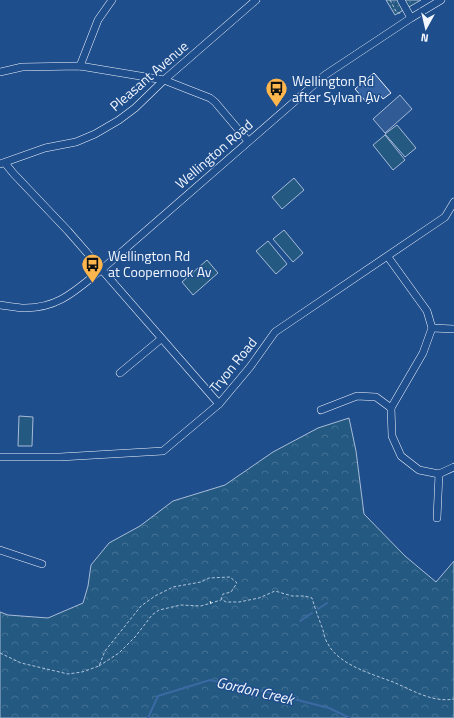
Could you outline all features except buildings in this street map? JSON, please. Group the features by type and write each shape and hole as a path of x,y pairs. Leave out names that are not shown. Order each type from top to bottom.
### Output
{"street":[{"path":"80,66 98,20 112,0"},
{"name":"Pleasant Avenue","path":"3,163 45,148 76,142 95,134 119,120 135,108 164,80 256,0"},
{"path":"401,0 411,18"},
{"name":"Wellington Road","path":"0,304 24,308 41,306 55,303 68,296 101,270 325,75 441,0"},
{"path":"0,72 22,67 80,66 164,80 210,98 248,142"},
{"path":"3,163 68,231 219,404"},
{"name":"Tryon Road","path":"0,457 60,457 163,451 219,404 250,367 275,332 445,217 454,202"},
{"path":"388,257 427,312 432,328 423,353 391,408 392,436 401,456 419,470 439,474 454,468"},
{"path":"432,328 454,329"},
{"path":"120,373 161,339"},
{"path":"321,410 357,396 376,396 391,408"},
{"path":"437,518 439,474"},
{"path":"0,550 42,564"}],"path":[{"path":"390,0 397,13 402,13"},
{"path":"0,654 21,662 68,674 82,672 99,666 119,653 135,637 152,615 159,610 181,605 201,606 221,599 223,594 231,592 237,583 230,577 209,578 201,582 173,587 155,596 141,606 105,651 99,666"},
{"path":"221,599 226,602 238,602 259,598 275,591 292,596 305,596 312,598 328,645 336,654 348,663 368,674 393,682 426,696 449,700 454,699"}],"green space":[{"path":"386,0 421,0 395,15"},
{"path":"397,125 416,148 405,157 385,134"},
{"path":"385,135 405,160 393,170 373,145"},
{"path":"294,178 304,190 282,209 272,197"},
{"path":"284,230 303,253 293,262 273,239"},
{"path":"268,241 287,264 276,274 256,251"},
{"path":"207,260 218,273 193,295 182,282"},
{"path":"19,416 33,417 32,446 18,446"},
{"path":"349,418 356,451 364,514 405,556 436,582 454,561 454,718 0,718 0,612 8,615 48,618 83,603 88,586 91,565 109,543 140,526 173,501 225,485 273,452 318,428"}],"shaded area":[{"path":"400,95 412,109 385,133 373,119"}],"waterway":[{"path":"318,609 327,603"},
{"path":"300,621 312,613"},
{"name":"Gordon Creek","path":"148,718 158,696 210,680 262,691 329,708 350,718"}],"place":[{"name":"Wellington Rd after Sylvan Av","path":"276,108"},
{"name":"Wellington Rd at Coopernook Av","path":"93,284"}]}
